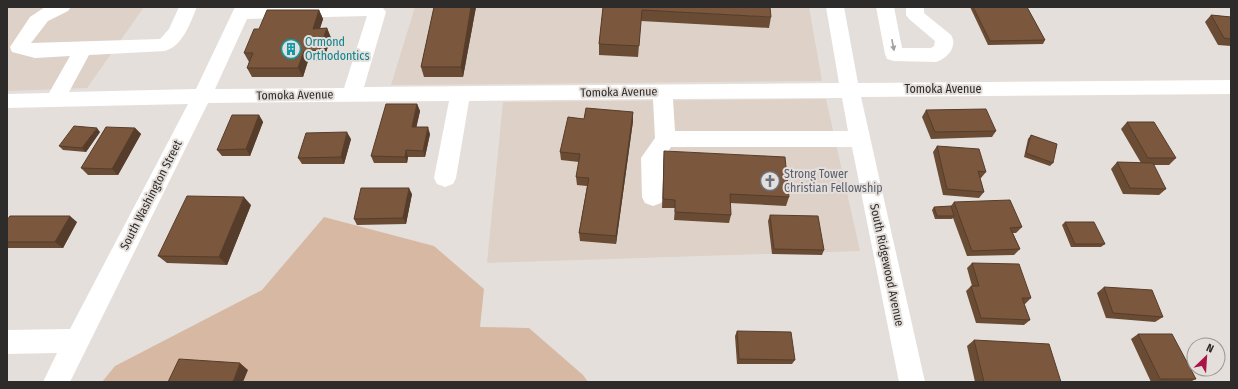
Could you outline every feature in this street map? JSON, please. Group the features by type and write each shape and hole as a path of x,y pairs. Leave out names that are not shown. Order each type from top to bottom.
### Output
{"street":[{"path":"62,7 49,11 38,19 19,47 35,51 165,45 177,32 188,7"},
{"name":"South Ridgewood Avenue","path":"834,7 860,139 912,382"},
{"path":"885,7 894,54 936,55 943,48 944,39 915,15 915,7"},
{"path":"243,10 373,10 376,12 352,95"},
{"name":"South Washington Street","path":"56,382 202,96 243,10"},
{"path":"55,99 83,49"},
{"name":"Tomoka Avenue","path":"7,101 202,96 1231,87"},
{"path":"653,197 652,158 666,139 663,92"},
{"path":"445,178 460,94"},
{"path":"666,139 860,139"},
{"path":"7,342 76,341"}],"shaded area":[{"path":"7,7 144,7 87,88 7,91"},
{"path":"415,7 809,7 822,81 391,85"},
{"path":"826,99 860,251 487,263 503,102"},
{"path":"324,217 434,246 484,289 480,327 529,328 583,375 588,382 102,382 115,366 262,290"}],"building":[{"path":"434,7 471,7 461,67 421,67"},
{"path":"603,7 770,7 771,17 642,10 639,46 599,44"},
{"path":"973,7 1027,7 1045,40 990,41"},
{"name":"Ormond Orthodontics","path":"267,10 319,10 313,29 327,28 319,51 304,51 298,68 247,68 253,53 244,53 254,29 259,29"},
{"path":"1211,15 1231,17 1231,39 1224,38"},
{"path":"386,104 417,104 412,127 428,127 423,151 406,150 405,157 371,156"},
{"path":"586,108 633,112 616,236 579,233 589,178 576,177 580,154 560,152 568,117 584,119"},
{"path":"986,109 996,131 935,132 926,110"},
{"path":"232,115 259,115 246,149 217,150"},
{"path":"1127,122 1154,122 1176,158 1148,158"},
{"path":"74,126 97,128 82,148 59,146"},
{"path":"106,127 135,128 112,169 81,168"},
{"path":"347,132 341,157 298,158 306,133"},
{"path":"1031,135 1057,144 1053,163 1026,153"},
{"path":"937,146 979,149 986,172 978,171 984,192 947,189"},
{"path":"664,151 785,157 789,197 730,194 731,215 675,212 675,200 663,199"},
{"path":"1117,162 1153,163 1166,189 1130,188"},
{"path":"361,188 409,188 403,218 354,219"},
{"path":"187,196 244,197 219,257 158,256"},
{"path":"1010,200 1022,227 1010,228 1020,249 972,251 954,202"},
{"path":"951,206 954,216 937,216 934,207"},
{"path":"770,215 818,216 824,250 774,249"},
{"path":"10,216 70,216 55,242 7,242 7,220"},
{"path":"1065,222 1094,222 1105,244 1075,244"},
{"path":"972,263 1019,264 1031,298 1022,298 1030,320 981,318 971,286 979,286"},
{"path":"1104,287 1152,290 1163,317 1113,313"},
{"path":"737,331 791,332 795,360 739,359"},
{"path":"1138,334 1172,334 1186,360 1186,377 1195,377 1196,379 1160,379"},
{"path":"974,340 1049,344 1061,382 984,382"},
{"path":"179,359 240,363 233,382 168,382"}],"place":[{"name":"Ormond Orthodontics","path":"291,49"},
{"name":"Strong Tower Christian Fellowship","path":"770,181"}]}
